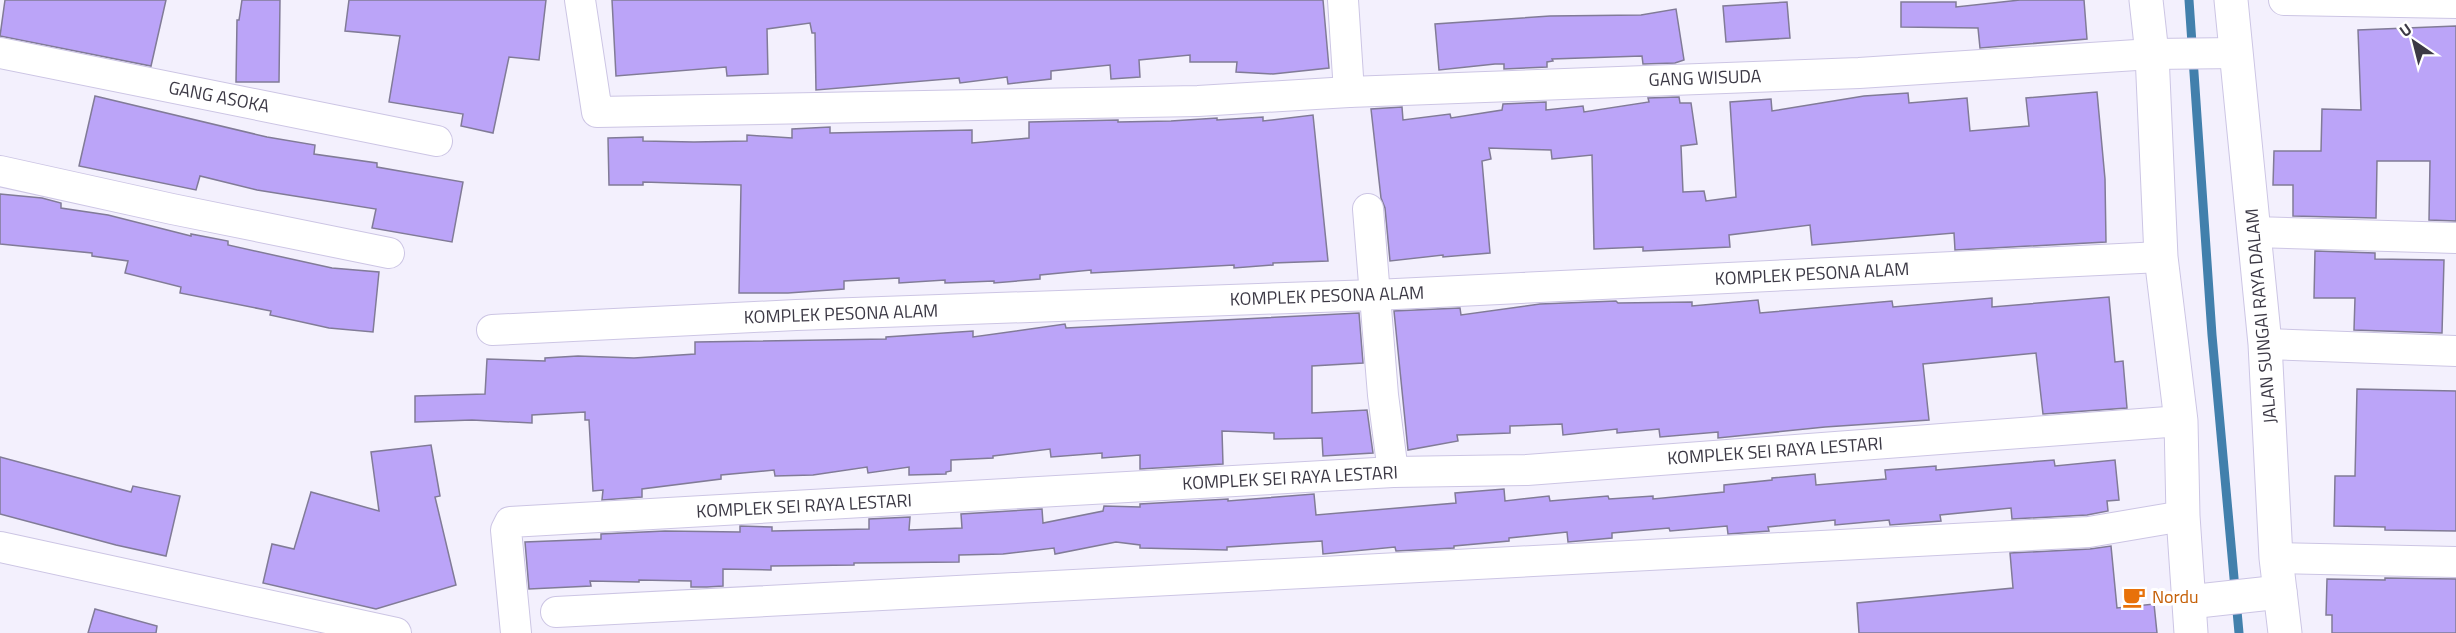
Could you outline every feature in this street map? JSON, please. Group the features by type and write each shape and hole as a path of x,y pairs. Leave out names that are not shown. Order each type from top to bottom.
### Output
{"street":[{"name":"GANG WISUDA","path":"580,0 597,112 1198,101 1349,92 1859,73 2152,54 2233,53"},
{"path":"1343,0 1349,92"},
{"path":"2146,0 2152,54 2161,258 2181,421 2183,516 2198,612 2272,593"},
{"name":"JALAN SUNGAI RAYA DALAM","path":"2231,0 2233,53 2265,344 2276,558 2272,593 2285,633"},
{"path":"2284,0 2456,3"},
{"name":"GANG ASOKA","path":"0,53 437,141"},
{"path":"0,171 389,253"},
{"path":"1368,209 1383,395 1393,472"},
{"path":"2254,232 2456,238"},
{"name":"KOMPLEK PESONA ALAM","path":"492,330 796,315 1376,295 2161,258"},
{"path":"2265,344 2456,351"},
{"name":"KOMPLEK SEI RAYA LESTARI","path":"516,633 506,530 510,522 1393,472 1527,470 2181,421"},
{"path":"556,612 2089,532 2183,516"},
{"path":"0,547 396,633"},
{"path":"2276,558 2456,562"}],"building":[{"path":"5,0 166,0 151,66 0,36"},
{"path":"242,0 280,0 279,82 236,82 237,20 239,20"},
{"path":"349,0 546,0 539,60 509,57 493,133 461,126 463,114 389,102 400,36 345,31"},
{"path":"612,0 1323,0 1329,68 1273,74 1236,72 1237,62 1190,62 1190,55 1139,60 1140,77 1111,79 1110,65 1051,71 1051,79 1008,84 1007,77 960,83 959,78 816,90 815,33 812,33 810,23 767,29 768,74 727,76 726,67 616,76"},
{"path":"2020,0 2084,0 2087,39 1980,48 1978,28 1901,27 1901,2 1956,2 1956,7"},
{"path":"1787,2 1790,38 1726,42 1723,6"},
{"path":"1676,9 1684,60 1675,63 1643,64 1642,56 1552,59 1553,61 1547,62 1547,67 1504,69 1504,64 1495,64 1439,70 1435,24 1550,16 1641,15"},
{"path":"2456,26 2456,221 2429,220 2430,161 2377,161 2376,218 2293,216 2293,185 2273,185 2274,151 2321,151 2322,109 2361,110 2358,30"},
{"path":"2097,92 2105,179 2106,242 1955,250 1954,233 1812,245 1810,225 1729,235 1730,247 1643,251 1643,247 1594,249 1592,155 1552,159 1551,150 1489,148 1491,159 1482,161 1490,253 1390,261 1371,109 1402,107 1403,120 1450,114 1451,118 1502,110 1503,104 1546,102 1546,110 1583,106 1584,112 1649,102 1648,98 1679,97 1680,103 1691,103 1697,144 1681,146 1683,192 1704,191 1706,201 1736,197 1730,102 1771,99 1772,111 1864,96 1908,93 1909,103 1967,98 1970,131 2029,126 2026,98"},
{"path":"95,96 267,137 315,145 314,154 377,163 377,167 463,182 452,242 372,228 376,209 257,190 200,176 196,190 79,166"},
{"path":"1313,115 1328,261 1273,263 1273,265 1234,268 1234,265 1091,273 1091,270 1040,275 1040,279 994,283 994,281 945,283 945,280 899,283 899,278 844,281 844,289 788,293 739,293 741,185 643,182 643,185 609,185 608,138 643,137 643,141 747,141 747,135 792,138 792,129 830,127 830,133 972,130 972,143 1029,138 1029,122 1171,121 1263,117 1263,121"},
{"path":"0,194 42,198 61,203 61,208 108,215 191,236 191,234 228,241 228,245 332,268 379,272 373,332 329,328 270,315 271,311 180,293 181,287 125,273 128,261 92,256 92,253 0,244"},
{"path":"2315,251 2375,253 2375,259 2444,260 2442,333 2354,330 2355,298 2314,298"},
{"path":"2109,297 2115,362 2123,361 2127,408 2043,414 2036,353 1923,364 1929,420 1825,427 1718,438 1718,432 1660,437 1659,429 1617,433 1617,429 1563,435 1562,424 1510,426 1510,433 1457,435 1458,441 1408,450 1394,311 1460,308 1461,315 1540,304 1616,301 1618,303 1692,302 1692,306 1758,300 1760,313 1892,301 1893,307 1992,298 1992,307"},
{"path":"1359,313 1363,363 1312,366 1312,413 1367,410 1373,453 1323,456 1322,438 1274,439 1274,433 1222,431 1223,464 1140,469 1140,455 1102,458 1102,453 1051,457 1050,449 993,456 993,458 951,460 951,471 946,474 909,475 909,467 868,473 867,467 813,475 775,476 774,470 721,475 721,479 642,489 642,497 602,500 603,490 593,491 589,420 585,420 585,412 532,415 532,423 472,420 415,422 415,396 485,394 487,359 545,361 545,358 578,356 634,358 695,354 695,342 886,339 886,337 973,331 973,337 1065,324 1066,328"},
{"path":"2357,389 2456,391 2456,531 2385,530 2385,527 2334,526 2335,476 2355,476"},
{"path":"431,445 440,496 435,497 456,585 376,609 263,583 272,544 294,549 311,492 379,511 371,452"},
{"path":"0,457 131,492 133,486 180,496 166,556 0,514"},
{"path":"2054,460 2055,466 2115,460 2119,500 2107,501 2108,511 2087,515 2012,519 2011,508 1940,515 1941,521 1890,525 1889,520 1835,525 1835,520 1768,527 1769,531 1728,534 1727,526 1670,531 1669,528 1612,533 1612,538 1568,542 1567,532 1509,538 1509,541 1454,546 1454,548 1396,551 1395,547 1323,554 1322,541 1227,547 1227,550 1140,548 1140,545 1116,542 1055,554 1054,548 1003,554 959,555 959,562 771,566 771,570 723,569 723,586 707,587 691,587 691,581 639,580 639,582 590,581 591,586 529,589 525,542 601,539 601,534 665,531 740,532 740,526 772,527 772,531 869,529 869,519 910,517 909,530 962,528 961,514 1042,509 1043,523 1103,511 1104,506 1140,507 1140,504 1228,499 1228,501 1314,494 1316,515 1456,503 1455,493 1504,489 1505,501 1549,496 1550,501 1608,496 1609,499 1653,496 1653,499 1724,492 1724,485 1772,480 1772,478 1815,474 1816,485 1886,479 1885,470 1936,466 1936,470"},
{"path":"2111,546 2117,608 2154,604 2157,633 1859,633 1857,603 2013,588 2010,553"},
{"path":"2385,578 2456,579 2456,633 2332,633 2332,615 2326,615 2327,579 2385,580"},
{"path":"95,609 157,626 156,633 88,633"}],"waterway":[{"path":"2189,0 2212,335 2239,633"}],"place":[{"name":"Nordu","path":"2134,597"}]}
